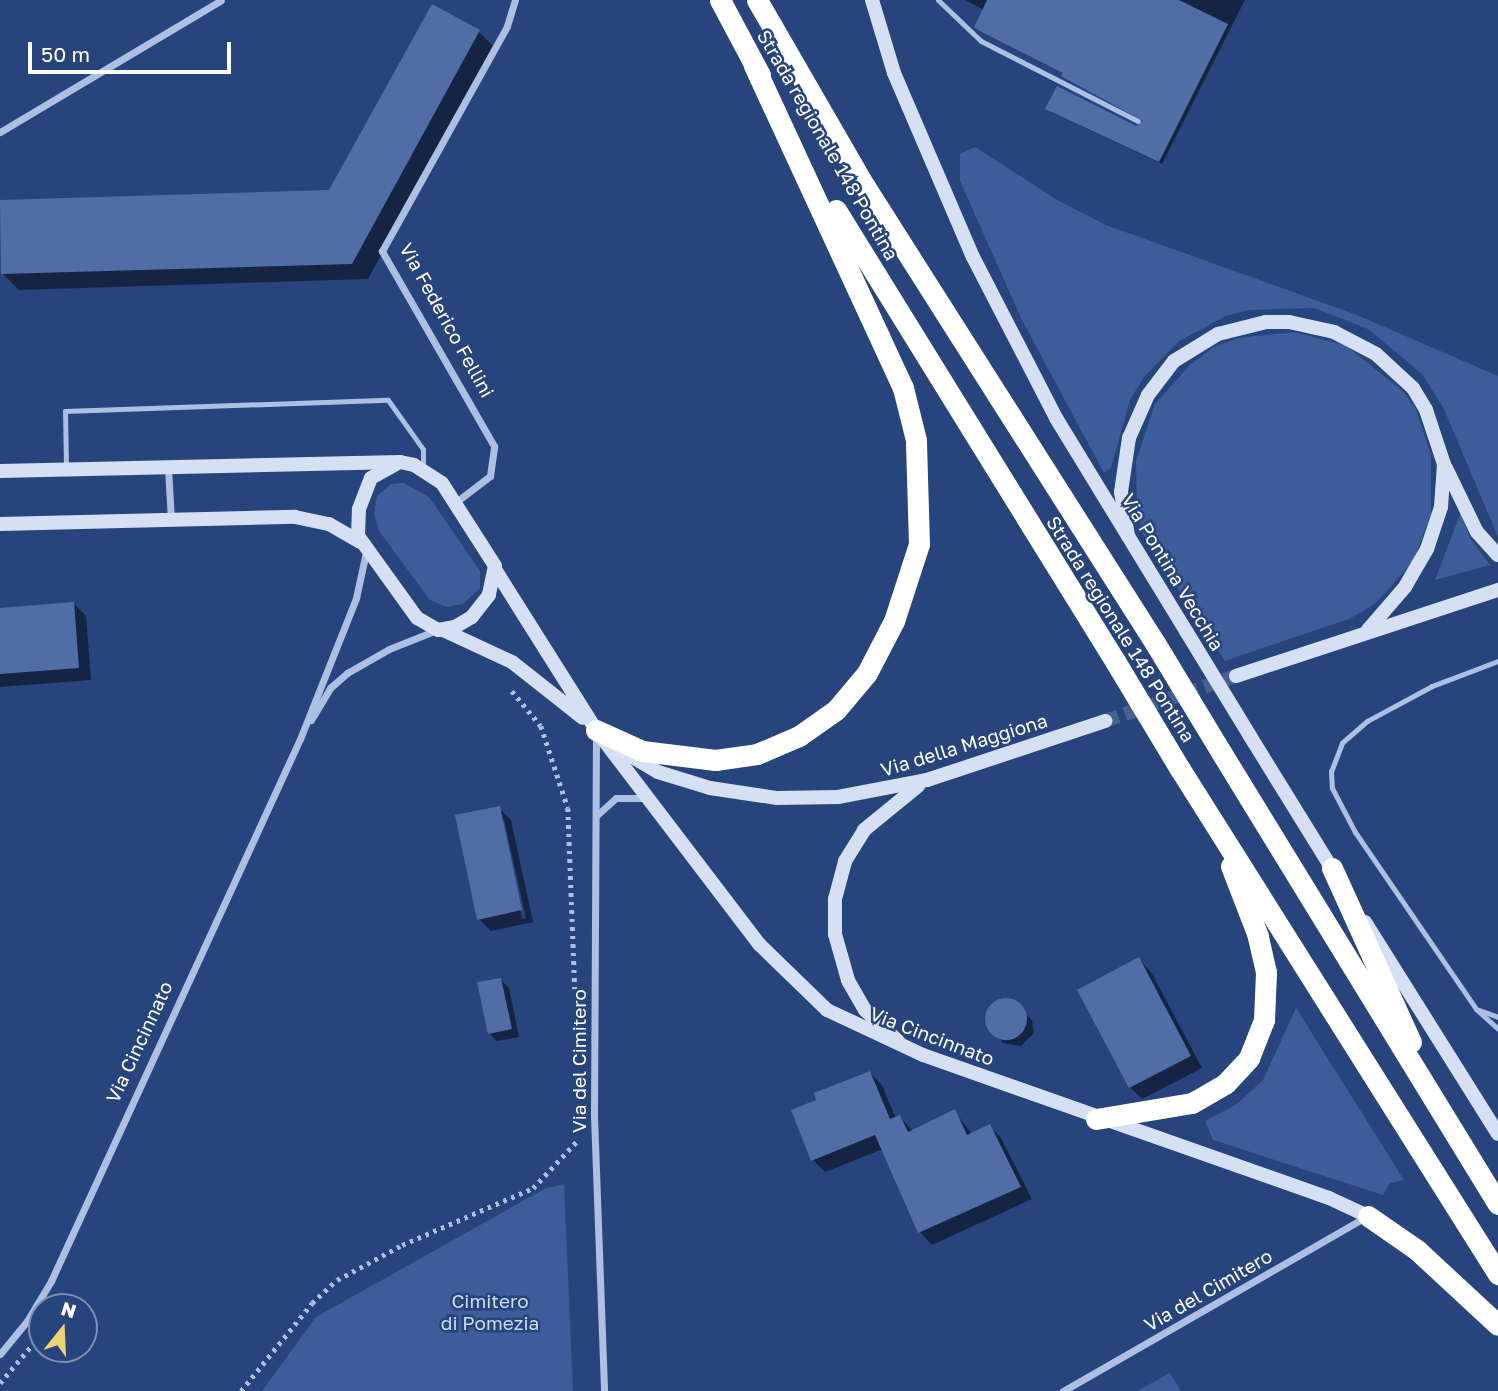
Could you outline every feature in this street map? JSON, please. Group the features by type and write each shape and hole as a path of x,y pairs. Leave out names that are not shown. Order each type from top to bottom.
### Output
{"highway":[{"name":"Strada regionale 148 Pontina","path":"719,0 838,214 1180,769 1498,1274"},
{"name":"Strada regionale 148 Pontina","path":"757,0 864,185 1155,643 1498,1204"},
{"path":"596,730 642,751 715,760 757,754 799,736 836,710 867,673 894,621 915,561 921,516 919,467 904,388 754,65"},
{"path":"1096,1119 1166,1111 1202,1098 1239,1072 1256,1040 1267,996 1264,959 1209,812"},
{"path":"1332,868 1446,1121"},
{"path":"1368,1216 1424,1255 1498,1325"}],"street":[{"path":"0,132 221,0"},
{"name":"Via Federico Fellini","path":"456,502 486,481 495,451 382,251 507,26 515,0"},
{"name":"Via Pontina Vecchia","path":"872,0 894,73 973,257 1056,418 1498,1134"},
{"path":"1129,536 1122,473 1129,438 1148,395 1174,361 1192,347 1240,327 1289,321 1313,326 1376,354 1413,388 1426,410 1444,464 1478,531 1498,555"},
{"path":"0,471 66,467 168,468 400,462 423,469 456,502 496,570 491,592 476,612 461,625 441,630 407,608 363,547 356,524 367,485 378,470 400,462"},
{"path":"1367,631 1405,587 1427,549 1441,507 1444,464"},
{"path":"168,468 171,520"},
{"path":"0,524 305,518 329,524 363,547"},
{"name":"Via Cincinnato","path":"0,1354 27,1321 51,1281 300,739 356,598 363,547"},
{"name":"Via Cincinnato","path":"496,570 596,730 760,945 809,995 850,1024 923,1055 1096,1119 1329,1198 1368,1216"},
{"path":"1236,676 1498,590"},
{"name":"Via Cincinnato","path":"300,739 330,688 347,673 389,649 441,630 517,666 596,730"},
{"name":"Via della Maggiona","path":"596,730 658,772 744,795 838,797 927,780 1105,721"},
{"name":"Via del Cimitero","path":"596,730 594,1116 604,1391"},
{"path":"923,1055 877,1024 856,996 841,962 834,916 845,861 864,830 927,780"},
{"path":"595,819 616,798 649,800"},
{"name":"Via del Cimitero","path":"1063,1391 1368,1216"}],"lane":[{"path":"938,0 987,45 1138,121"},
{"path":"66,467 65,411 388,400 423,449 423,469"},
{"path":"1498,660 1432,686 1367,721 1342,743 1331,771 1332,788 1355,832 1476,1009 1498,1029"},
{"path":"1476,1009 1498,1017"}],"path":[{"path":"507,686 541,726 568,808 575,1003"},
{"path":"242,1391 312,1303 337,1280 402,1245 533,1188 579,1139 594,1116"},
{"path":"578,1125 579,1139"},
{"path":"0,1383 28,1350"}],"green space":[{"path":"975,147 1059,201 1106,225 1357,315 1498,376 1498,537 1444,409 1423,375 1368,329 1314,308 1248,310 1226,316 1179,341 1144,377 1130,400 1111,468 1104,473 1022,320 960,181 960,154"},
{"path":"1294,332 1345,345 1403,391 1416,409 1431,455 1431,514 1413,562 1375,604 1349,619 1225,661 1143,534 1137,512 1136,461 1155,404 1189,366 1212,348 1238,338"},
{"path":"404,483 429,497 480,571 480,588 463,604 447,607 430,600 379,531 374,514 377,496 391,484"},
{"path":"1461,512 1470,538 1490,565 1435,580"},
{"path":"1296,1008 1404,1180 1390,1183 1383,1195 1213,1140 1205,1121 1237,1104 1263,1080"},
{"name":"Cimitero di Pomezia","path":"564,1184 573,1391 262,1391 316,1317 546,1188"},
{"path":"1170,1373 1181,1391 1137,1391"}],"building":[{"path":"987,0 1179,0 1228,24 1159,162 1045,109 1057,86 1136,126 1143,121 1061,76 1063,73 974,27"},
{"path":"432,4 480,30 352,264 1,274 0,200 329,190"},
{"path":"74,602 79,668 0,674 0,608"},
{"path":"500,806 522,910 477,920 455,815"},
{"path":"1139,957 1191,1056 1129,1088 1077,990"},
{"path":"501,978 512,1029 488,1034 477,982"},
{"path":"1006,998 1021,1004 1027,1019 1021,1034 1006,1040 991,1034 985,1019 991,1004"},
{"path":"870,1071 890,1119 900,1115 908,1132 955,1109 967,1135 990,1124 1021,1187 918,1233 875,1135 811,1161 791,1110 816,1100 814,1093"}],"tunnel":[{"path":"1105,721 1236,676"}]}
